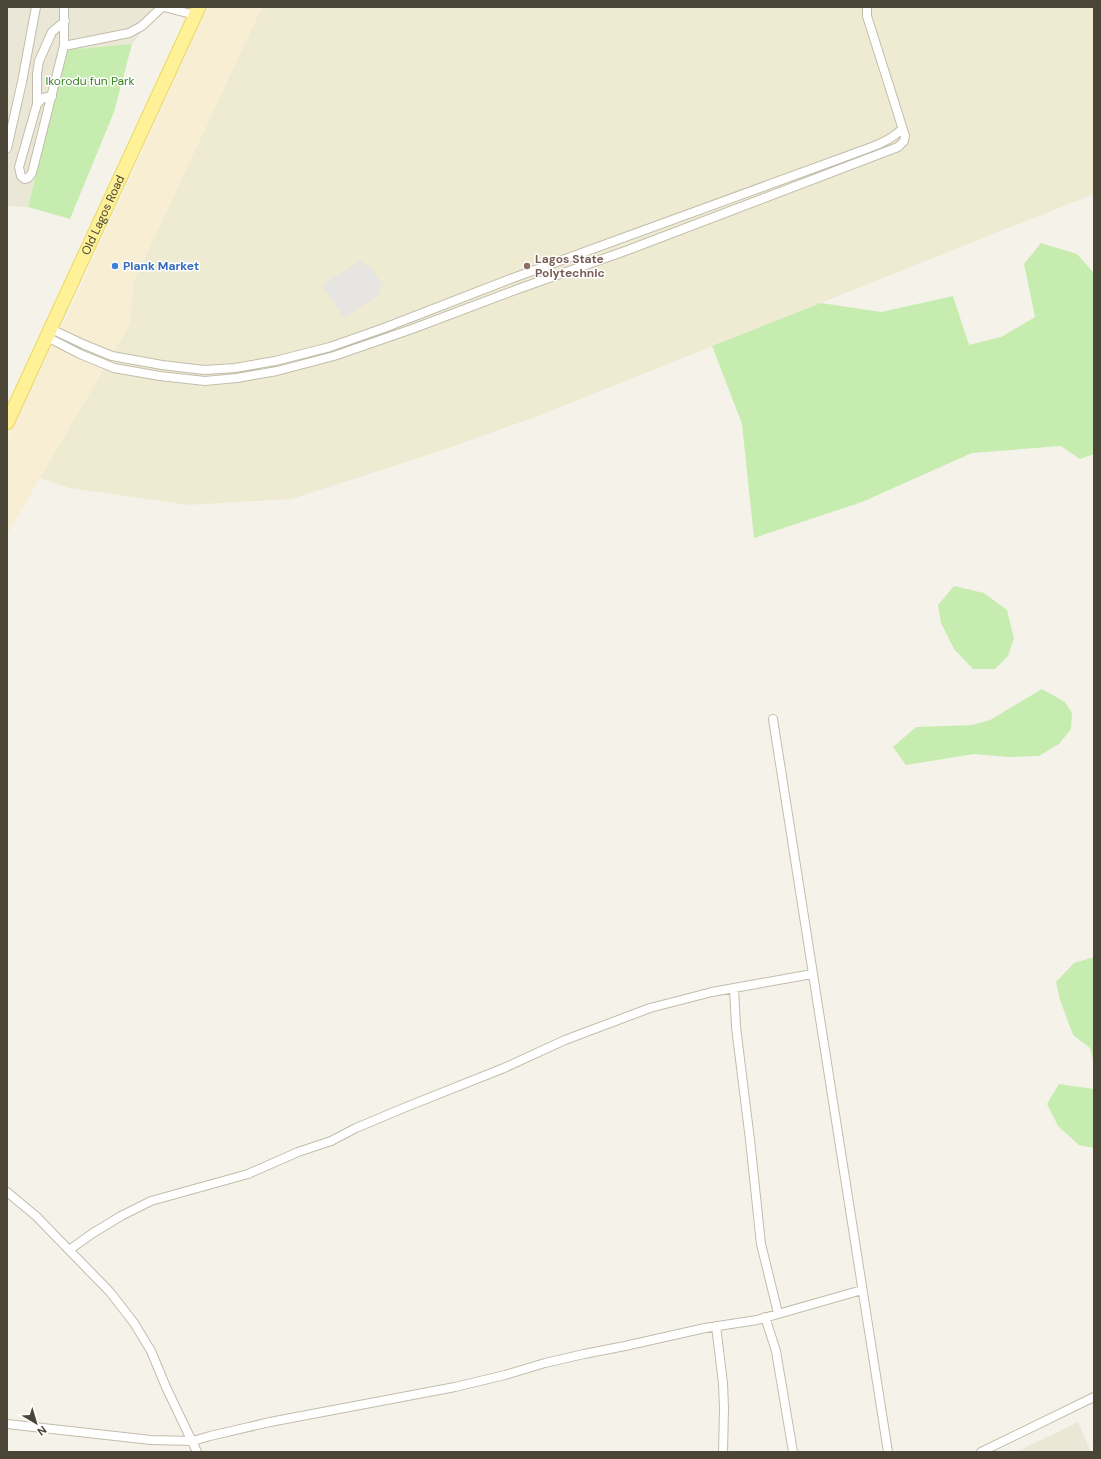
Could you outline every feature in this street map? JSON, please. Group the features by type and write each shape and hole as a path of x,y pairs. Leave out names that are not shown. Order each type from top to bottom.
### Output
{"main road":[{"name":"Old Lagos Road","path":"7,423 197,11"}],"street":[{"path":"7,148 22,82 36,7"},
{"path":"64,7 65,21 64,46 32,173 25,179 21,176 19,167 37,104 36,74 39,61 52,32 65,21"},
{"path":"64,46 129,33 142,26 161,8 164,7 197,11"},
{"path":"49,333 80,354 114,368 160,376 205,381 237,378 277,371 334,356 412,329 511,291 628,250 898,147 904,141 905,136 867,16 867,7"},
{"path":"37,104 43,98 52,96"},
{"path":"49,333 112,356 162,365 204,370 235,368 275,361 330,347 384,328 514,278 868,148 894,136 902,129"},
{"path":"773,719 888,1452"},
{"path":"69,1250 121,1216 151,1201 248,1174 298,1152 331,1141 356,1128 406,1107 504,1068 565,1040 650,1008 712,992 812,974"},
{"path":"734,988 736,1027 758,1221 766,1268 778,1313"},
{"path":"7,1192 36,1216 110,1292 134,1323 151,1351 166,1387 198,1452"},
{"path":"7,1424 151,1440 193,1441 270,1422 455,1387 584,1354 716,1326 747,1322 862,1290"},
{"path":"765,1317 776,1351 793,1452"},
{"path":"716,1326 723,1383 723,1452"},
{"path":"981,1452 1094,1397"}],"shaded area":[{"path":"7,7 161,7 132,44 66,50 28,207 7,206"},
{"name":"Plank Market","path":"208,7 262,7 134,281 130,324 7,535 7,439 69,312"},
{"name":"Lagos State Polytechnic","path":"262,7 1094,7 1094,194 538,416 446,449 292,499 188,505 69,488 40,478 130,324 134,281"},
{"path":"361,260 365,266 368,264 383,285 378,288 382,293 344,318 322,285"},
{"path":"1078,1422 1091,1452 1016,1452"}],"green space":[{"name":"Ikorodu fun Park","path":"132,44 114,112 70,219 28,207 66,50"},
{"path":"1041,243 1077,254 1094,273 1094,454 1080,459 1061,446 972,453 862,502 754,538 742,424 712,346 821,303 881,312 953,296 969,345 1001,337 1035,317 1024,264"},
{"path":"954,586 984,593 1007,610 1014,638 1008,656 995,669 973,669 954,649 941,623 938,605"},
{"path":"1042,689 1065,702 1072,713 1071,729 1059,744 1039,756 1008,757 974,754 906,765 893,747 916,727 972,725 990,720"},
{"path":"1094,957 1094,1064 1090,1048 1073,1035 1060,1000 1056,982 1074,963"},
{"path":"1059,1084 1094,1089 1094,1148 1079,1145 1058,1126 1047,1104"}],"place":[{"name":"Plank Market","path":"115,266"},
{"name":"Lagos State Polytechnic","path":"527,266"}]}
